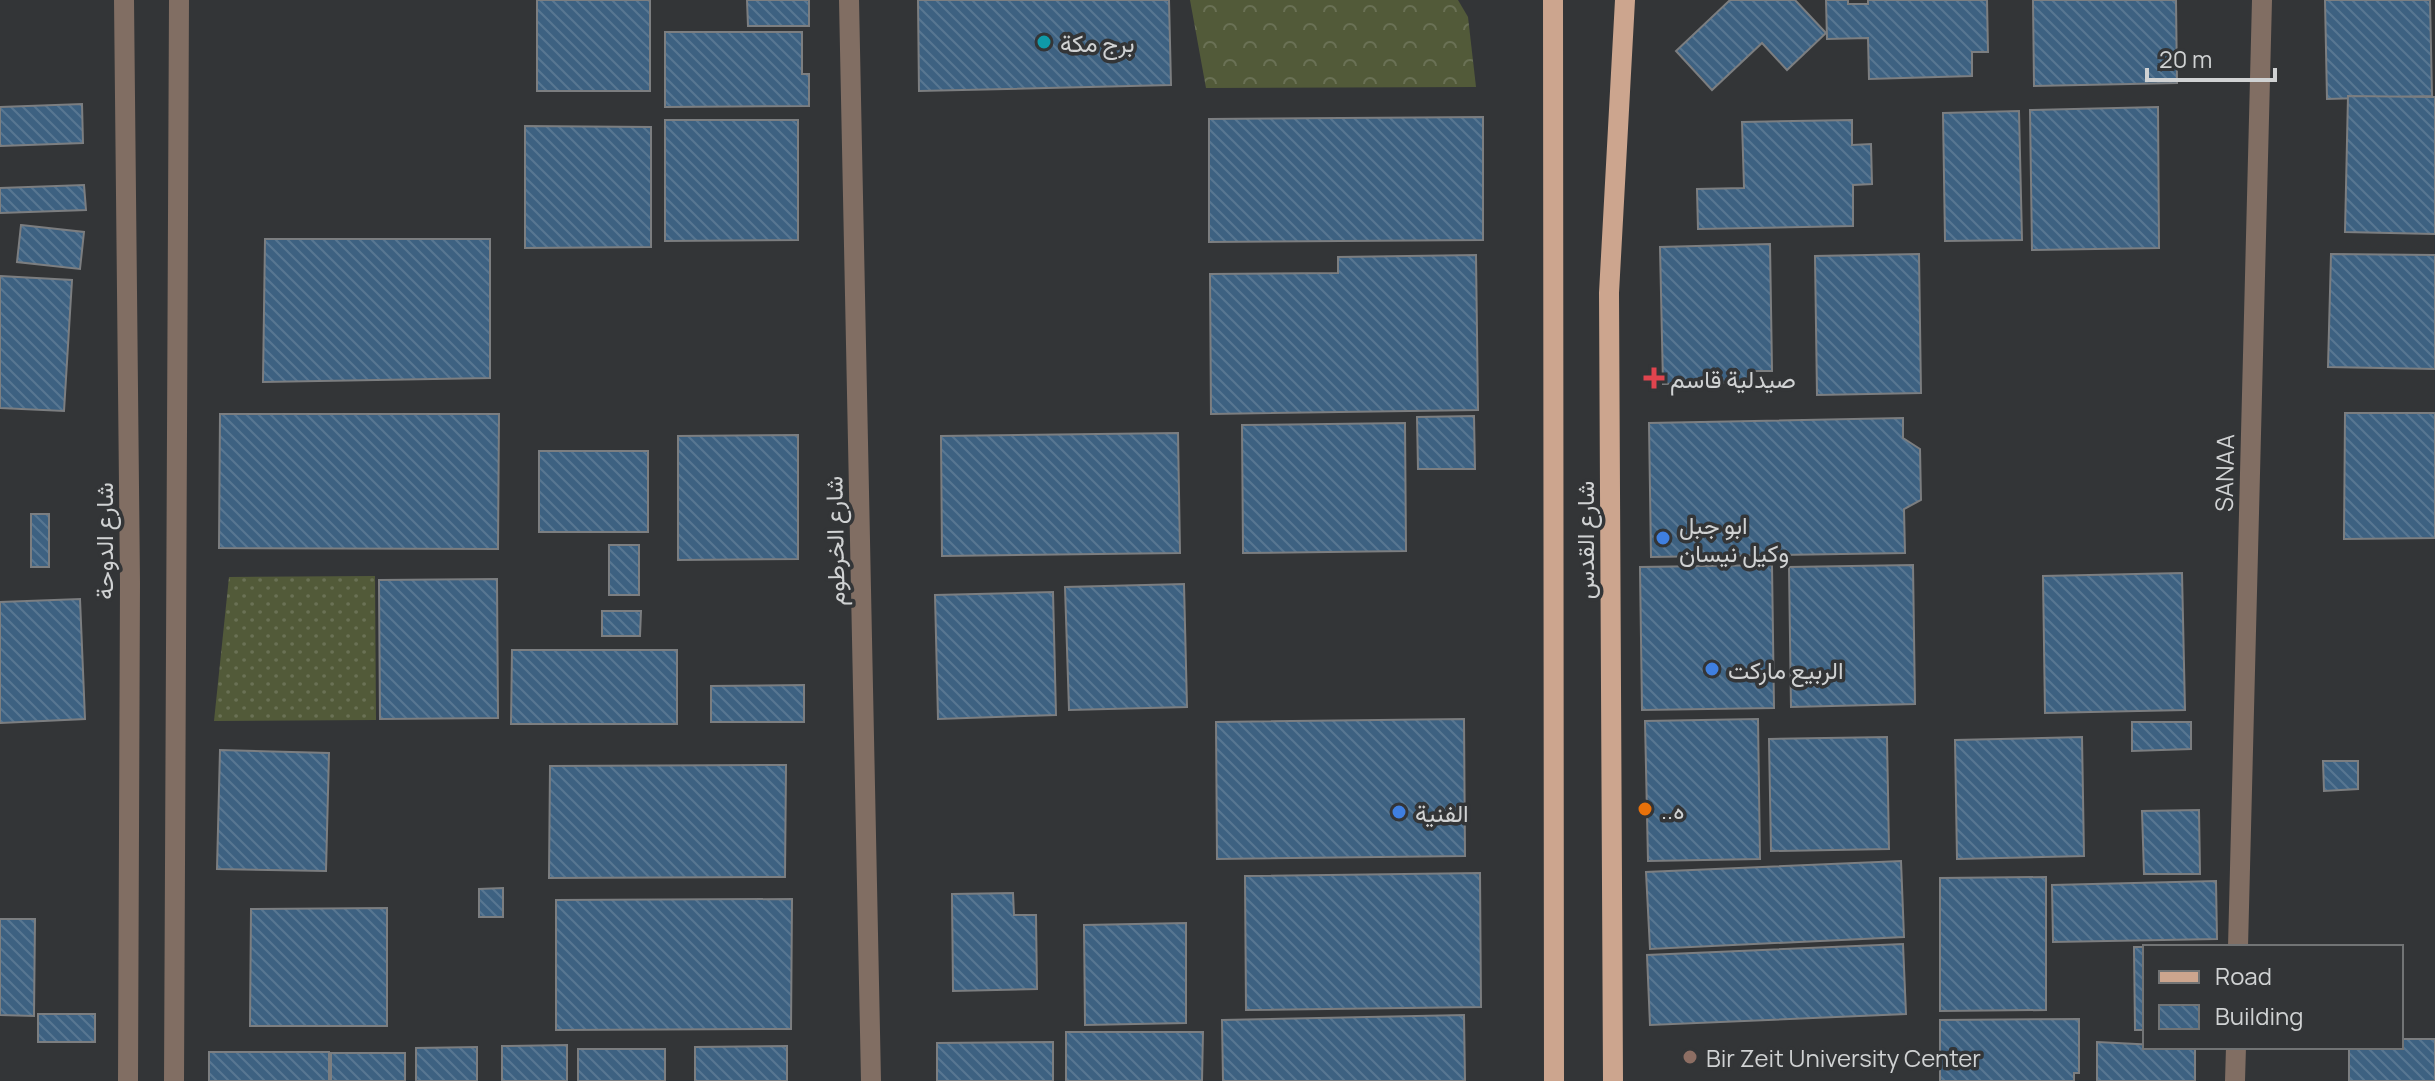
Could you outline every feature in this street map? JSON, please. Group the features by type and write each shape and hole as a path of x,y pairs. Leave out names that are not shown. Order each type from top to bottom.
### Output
{"main road":[{"name":"شارع القدس","path":"1553,0 1554,1081"},
{"name":"شارع القدس","path":"1613,1081 1609,293 1625,0"}],"street":[{"name":"شارع الدوحة","path":"124,0 130,583 128,1081"},
{"path":"174,1081 179,0"},
{"name":"شارع الخرطوم","path":"849,0 871,1081"},
{"name":"SANAA","path":"2238,945 2262,0"},
{"path":"2235,1081 2236,1049"}],"green space":[{"path":"1190,0 1458,0 1468,17 1476,87 1206,88"},
{"path":"375,576 376,720 214,721 229,577"}],"building":[{"path":"537,0 650,0 650,91 537,91"},
{"path":"747,0 809,0 809,26 748,26"},
{"name":"برج مكة","path":"918,0 1169,0 1171,85 919,91"},
{"path":"1730,0 1795,0 1826,33 1787,70 1762,43 1712,90 1676,51"},
{"path":"1826,0 1868,4 1868,0 1987,0 1988,52 1972,52 1972,76 1869,79 1868,38 1827,39"},
{"path":"2033,0 2176,0 2177,83 2034,86"},
{"path":"2325,0 2430,0 2432,96 2327,99"},
{"path":"665,32 802,32 802,74 809,74 809,106 665,107"},
{"path":"2348,96 2435,97 2435,234 2345,232"},
{"path":"82,104 83,143 0,146 0,107"},
{"path":"2158,107 2159,248 2032,250 2030,110"},
{"path":"2019,111 2022,240 1945,241 1943,113"},
{"path":"1483,117 1483,240 1209,242 1209,119"},
{"path":"665,120 798,120 798,240 665,241"},
{"path":"1852,120 1852,145 1871,144 1872,184 1853,185 1853,226 1698,229 1697,189 1744,188 1742,122"},
{"path":"525,126 651,127 651,247 525,248"},
{"path":"84,185 86,210 0,213 0,188"},
{"path":"21,225 84,232 80,269 17,262"},
{"path":"265,239 490,239 490,378 263,382"},
{"path":"1770,244 1772,371 1749,371 1749,382 1663,384 1660,247"},
{"path":"1919,254 1921,393 1817,395 1815,256"},
{"path":"2331,254 2435,255 2435,369 2328,367"},
{"path":"1476,255 1478,410 1211,414 1210,274 1338,273 1338,257"},
{"path":"0,276 72,280 64,411 0,408"},
{"path":"2345,413 2435,413 2435,538 2344,539"},
{"path":"220,414 499,414 498,549 219,548"},
{"path":"1474,416 1475,469 1418,469 1417,417"},
{"path":"1903,418 1903,438 1920,449 1921,500 1904,509 1905,553 1651,557 1649,423"},
{"path":"1405,423 1406,551 1243,553 1242,425"},
{"path":"1178,433 1180,553 942,556 941,436"},
{"path":"798,435 798,559 678,560 678,436"},
{"path":"539,451 648,451 648,532 539,532"},
{"path":"31,514 49,514 49,567 31,567"},
{"path":"609,545 639,545 639,595 609,595"},
{"path":"1772,565 1774,708 1642,710 1640,567"},
{"path":"1913,565 1915,704 1791,707 1789,567"},
{"path":"2182,573 2185,710 2045,713 2043,576"},
{"path":"497,579 498,718 380,719 379,580"},
{"path":"1184,584 1187,707 1069,710 1065,587"},
{"path":"1053,592 1056,715 938,719 935,595"},
{"path":"80,599 85,719 0,723 0,602"},
{"path":"602,611 641,611 640,636 602,636"},
{"path":"512,650 677,650 677,724 511,724"},
{"path":"804,685 804,722 711,722 711,686"},
{"path":"1464,719 1465,856 1217,859 1216,722"},
{"path":"1758,719 1760,859 1648,861 1645,721"},
{"path":"2132,722 2191,722 2191,749 2132,751"},
{"path":"1887,737 1889,849 1771,851 1769,739"},
{"path":"2082,737 2084,856 1957,859 1955,740"},
{"path":"220,750 329,753 326,871 217,869"},
{"path":"2323,761 2358,761 2358,789 2324,791"},
{"path":"786,765 785,877 549,878 550,766"},
{"path":"2199,810 2200,874 2144,874 2142,811"},
{"path":"1901,861 1904,937 1650,949 1646,872"},
{"path":"1480,873 1481,1007 1246,1010 1245,876"},
{"path":"2046,877 2046,1010 1940,1011 1940,878"},
{"path":"2216,881 2217,939 2053,942 2052,885"},
{"path":"503,888 503,917 479,917 479,889"},
{"path":"1013,893 1014,915 1036,915 1037,989 953,991 952,894"},
{"path":"792,899 791,1029 556,1030 556,900"},
{"path":"387,908 387,1026 250,1026 251,909"},
{"path":"0,919 35,919 34,1016 0,1015"},
{"path":"1186,923 1186,1023 1085,1025 1084,925"},
{"path":"1903,944 1906,1014 1650,1025 1647,955"},
{"path":"2134,947 2143,947 2143,1030 2135,1030"},
{"path":"38,1014 95,1014 95,1042 38,1042"},
{"path":"1464,1015 1465,1081 1223,1081 1222,1020"},
{"path":"2079,1019 2079,1073 2074,1073 2074,1081 1940,1081 1940,1020"},
{"path":"1066,1032 1203,1032 1202,1081 1066,1081"},
{"path":"2403,1039 2435,1039 2435,1081 2349,1081 2349,1049 2403,1049"},
{"path":"1053,1042 1053,1081 937,1081 937,1043"},
{"path":"2097,1042 2143,1044 2143,1049 2195,1049 2195,1081 2097,1081"},
{"path":"567,1045 567,1081 502,1081 502,1046"},
{"path":"787,1046 787,1081 695,1081 695,1047"},
{"path":"477,1047 477,1081 416,1081 416,1048"},
{"path":"578,1049 665,1049 665,1081 578,1081"},
{"path":"209,1052 329,1052 329,1081 209,1081"},
{"path":"331,1053 405,1053 405,1081 331,1081"}],"place":[{"name":"برج مكة","path":"1044,42"},
{"name":"صيدلية قاسم","path":"1654,378"},
{"name":"ابو جبل وكيل نيسان","path":"1663,538"},
{"name":"الربيع ماركت","path":"1712,669"},
{"name":"..ه","path":"1645,809"},
{"name":"الفنية","path":"1399,812"},
{"name":"Bir Zeit University Center","path":"1690,1057"}]}
